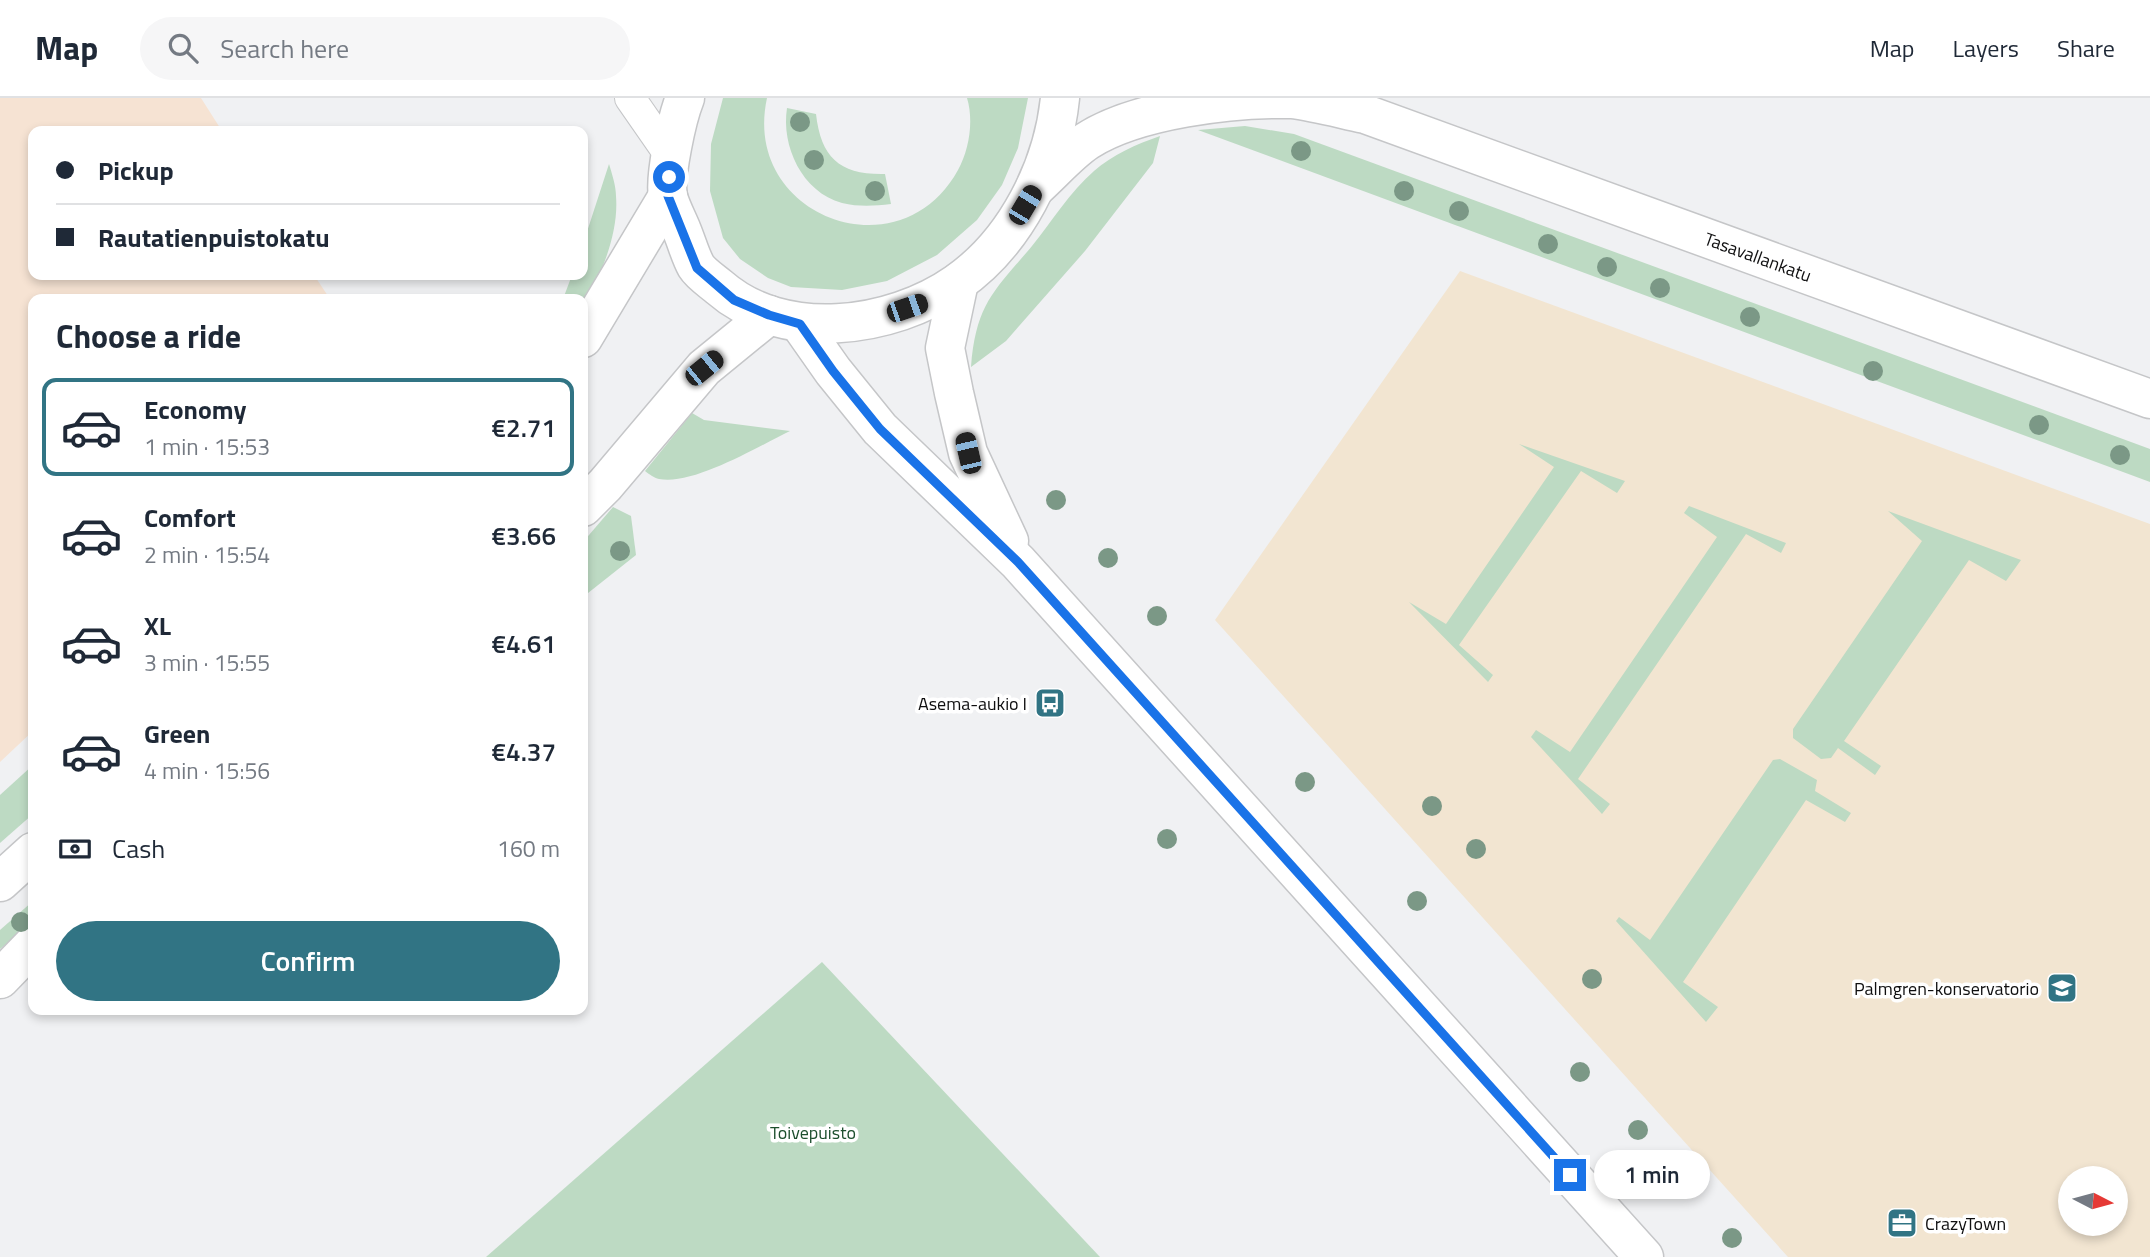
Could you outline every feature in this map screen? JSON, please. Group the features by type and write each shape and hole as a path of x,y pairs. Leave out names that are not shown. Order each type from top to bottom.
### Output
{"street":[{"path":"685,98 678,115 668,196 697,268 734,300 785,319 848,322 888,315 927,301 959,282 995,247 1015,222 1035,188 1058,119 1060,98"},
{"name":"Tasavallankatu","path":"1035,188 1087,141 1132,120 1170,109 1227,100 1291,99 1352,106 2150,399"},
{"path":"588,330 668,196"},
{"path":"959,282 945,348 954,393 968,453 1018,562"},
{"path":"588,502 704,368 785,319"},
{"path":"785,319 833,371 880,429 1018,562 1644,1257"},
{"path":"0,882 28,857"},
{"path":"0,979 28,950"}],"lane":[{"path":"630,98 671,157"}],"shaded area":[{"path":"0,98 201,98 219,126 28,126 28,280 317,280 327,294 28,294 28,736 0,762"},
{"path":"1460,271 2150,524 2150,1257 1788,1257 1215,620"}],"green space":[{"path":"723,98 767,98 765,139 778,174 801,201 831,218 865,225 900,220 932,202 958,170 969,135 967,98 1028,98 1018,148 1002,185 977,220 937,255 887,281 842,290 791,287 768,278 740,259 723,238 710,191 711,144"},
{"path":"787,108 816,114 823,142 836,161 856,171 885,174 891,204 866,206 842,203 816,189 805,178 791,152 787,137"},
{"path":"1245,126 1294,134 2150,449 2150,482 1198,130"},
{"path":"1160,136 1153,163 1085,251 1006,341 971,367 977,328 989,300 1069,197 1085,179 1109,160"},
{"path":"609,164 616,192 612,239 588,297 588,294 565,294 570,280 588,280 588,229"},
{"path":"692,413 704,420 790,431 707,471 673,480 653,477 645,471"},
{"path":"1519,444 1625,481 1617,493 1581,471 1459,645 1493,675 1488,682 1409,602 1446,624 1554,467"},
{"path":"1689,506 1786,543 1781,553 1746,534 1578,779 1610,804 1602,814 1531,737 1536,730 1570,752 1717,537 1684,513"},
{"path":"613,507 631,516 636,555 588,593 588,536"},
{"path":"1888,511 2021,560 2006,581 1969,560 1844,741 1881,766 1875,775 1838,748 1831,758 1821,759 1793,738 1793,729 1922,541"},
{"path":"1780,759 1817,780 1815,791 1851,813 1845,822 1806,800 1683,982 1718,1007 1706,1022 1616,921 1619,917 1650,940 1773,760"},
{"path":"28,770 28,818 0,843 0,795"},
{"path":"28,905 28,926 0,949 0,930"},
{"name":"Toivepuisto","path":"822,962 1100,1257 486,1257"}],"place":[{"name":"Asema-aukio I","path":"1050,703"},
{"name":"Palmgren-konservatorio","path":"2062,988"},
{"name":"CrazyTown","path":"1902,1223"}],"route":[{"path":"669,177 668,196 697,268 734,300 769,315 800,324 833,371 880,429 1018,562 1570,1175"}]}
